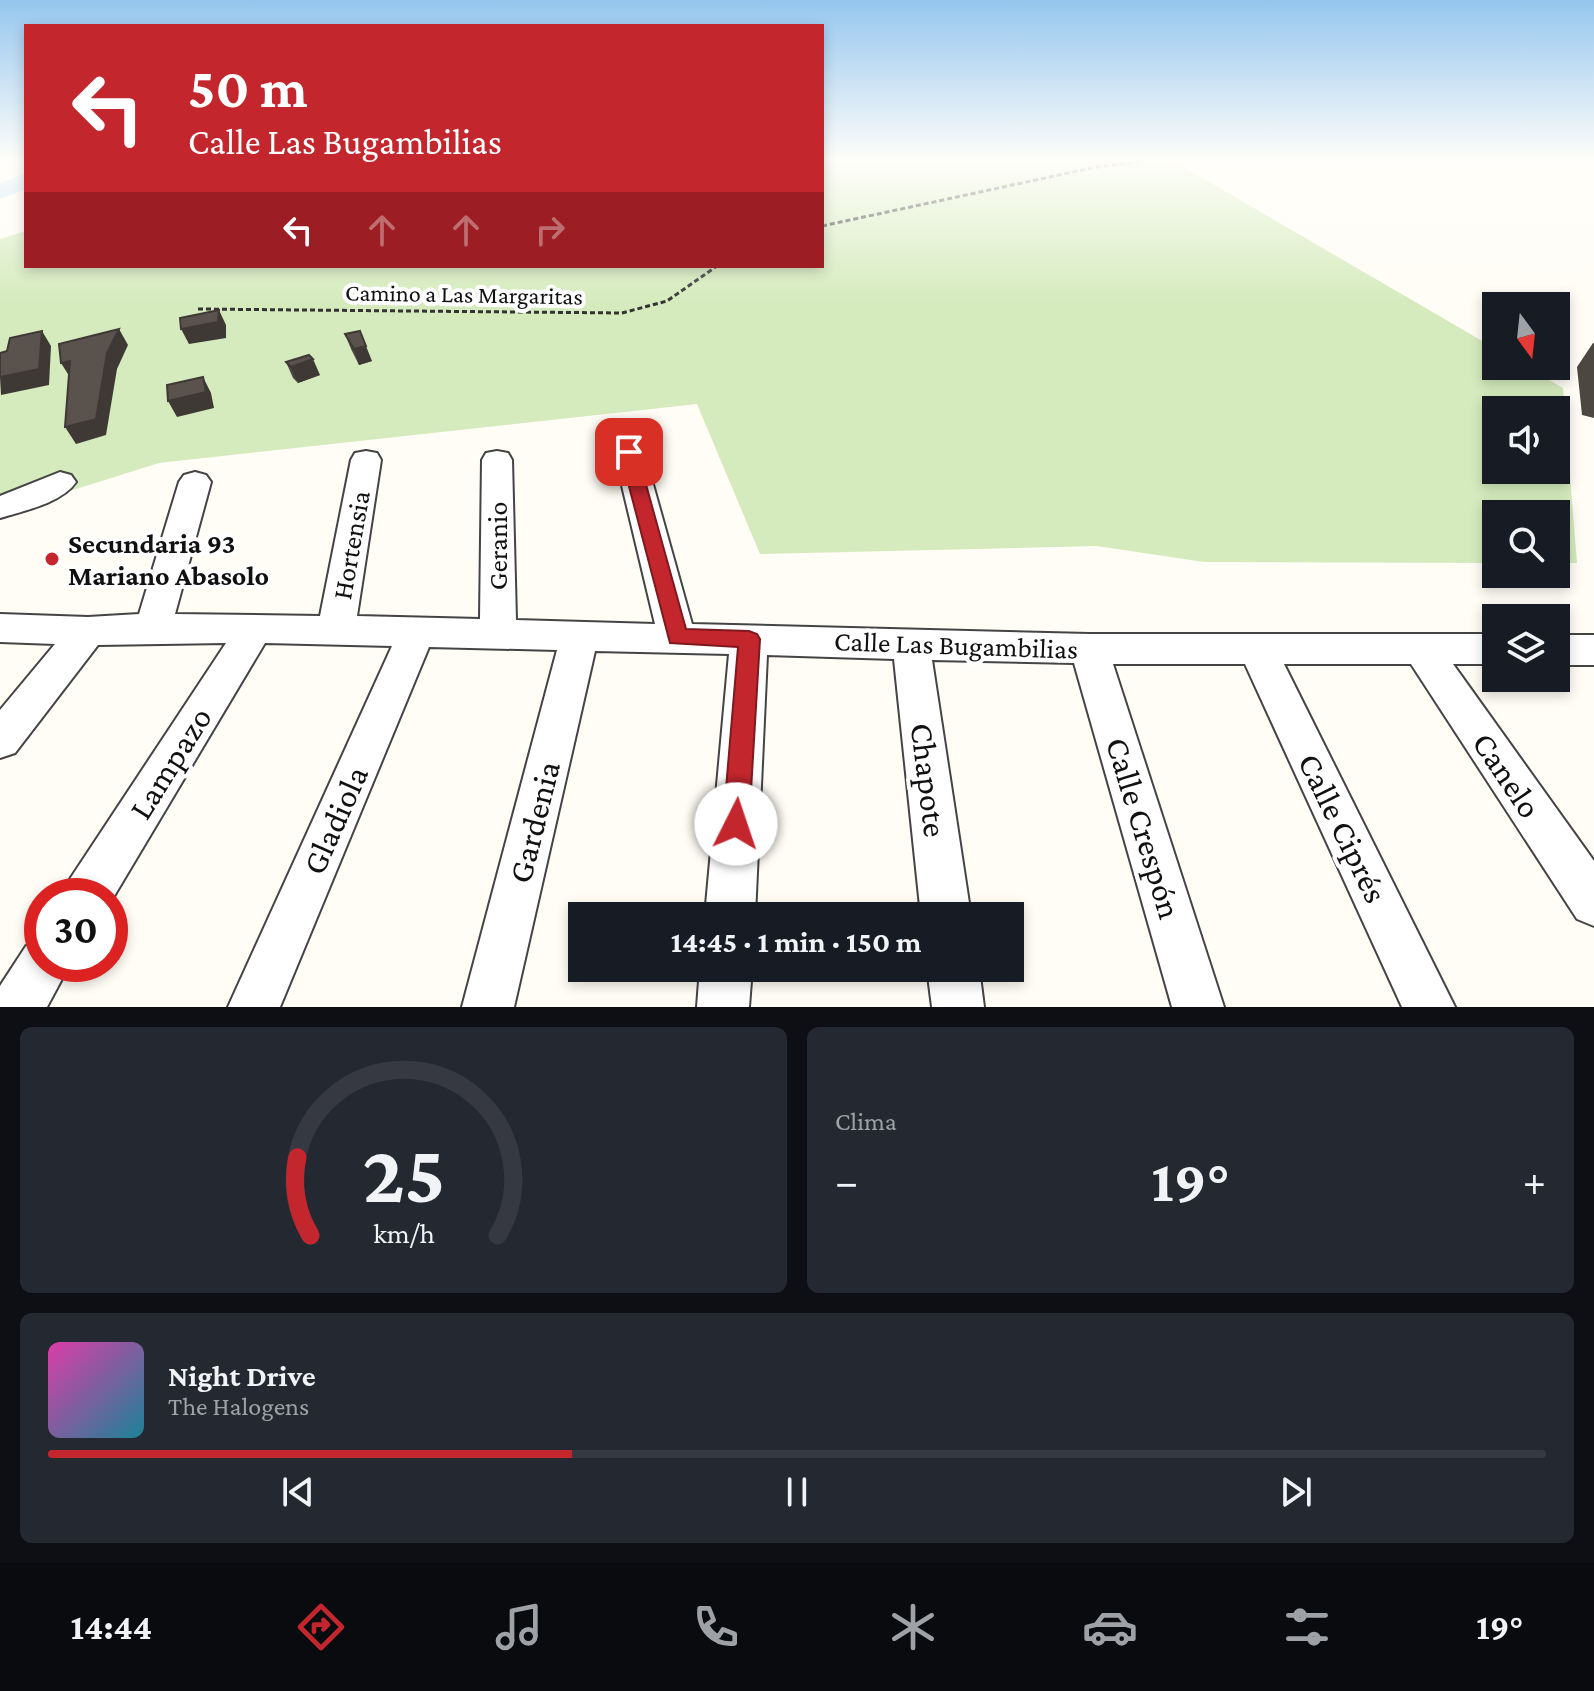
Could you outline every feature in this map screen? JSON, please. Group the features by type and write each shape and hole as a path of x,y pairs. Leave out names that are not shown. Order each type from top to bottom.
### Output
{"street":[{"path":"629,452 677,637"},
{"name":"Hortensia","path":"336,630 366,460"},
{"name":"Geranio","path":"497,460 498,633"},
{"path":"0,507 33,496 60,482"},
{"path":"153,628 195,482"},
{"name":"Calle Las Bugambilias","path":"0,628 498,633 1089,649 1482,649"},
{"name":"Lampazo","path":"98,878 254,630"},
{"path":"0,740 88,631"},
{"name":"Gladiola","path":"254,1007 416,634"},
{"name":"Gardenia","path":"488,1007 580,636"},
{"path":"731,902 749,639"},
{"name":"Chapote","path":"911,643 944,902"},
{"name":"Canelo","path":"1421,648 1594,902"},
{"name":"Calle Crespón","path":"1089,649 1198,1007"},
{"name":"Calle Ciprés","path":"1258,650 1429,1007"},
{"path":"17,1007 33,982"},
{"path":"723,1007 725,982"},
{"path":"955,982 958,1007"}],"path":[{"path":"824,226 906,208"},
{"name":"Camino a Las Margaritas","path":"198,309 622,313 667,301 714,268"}],"green space":[{"path":"824,208 1254,208 1482,341 1482,380 1549,380 1563,388 1564,396 1482,396 1482,484 1570,484 1570,476 1577,563 1570,563 1570,500 1482,500 1482,563 1204,562 1097,546 760,554 697,404 159,463 0,513 0,239 24,232 24,268 824,268"}],"building":[{"path":"219,310 218,322 181,329 180,318"},
{"path":"119,329 107,353 96,419 65,427 70,361 61,363 59,344"},
{"path":"42,331 39,369 0,377 0,353 7,351 10,338"},
{"path":"360,331 366,346 354,349 345,334"},
{"path":"309,355 313,359 291,367 286,362"},
{"path":"203,377 206,392 168,401 167,385"}],"place":[{"name":"Secundaria 93 Mariano Abasolo","path":"52,559"}],"route":[{"path":"629,452 677,637 749,639 736,824"}]}
